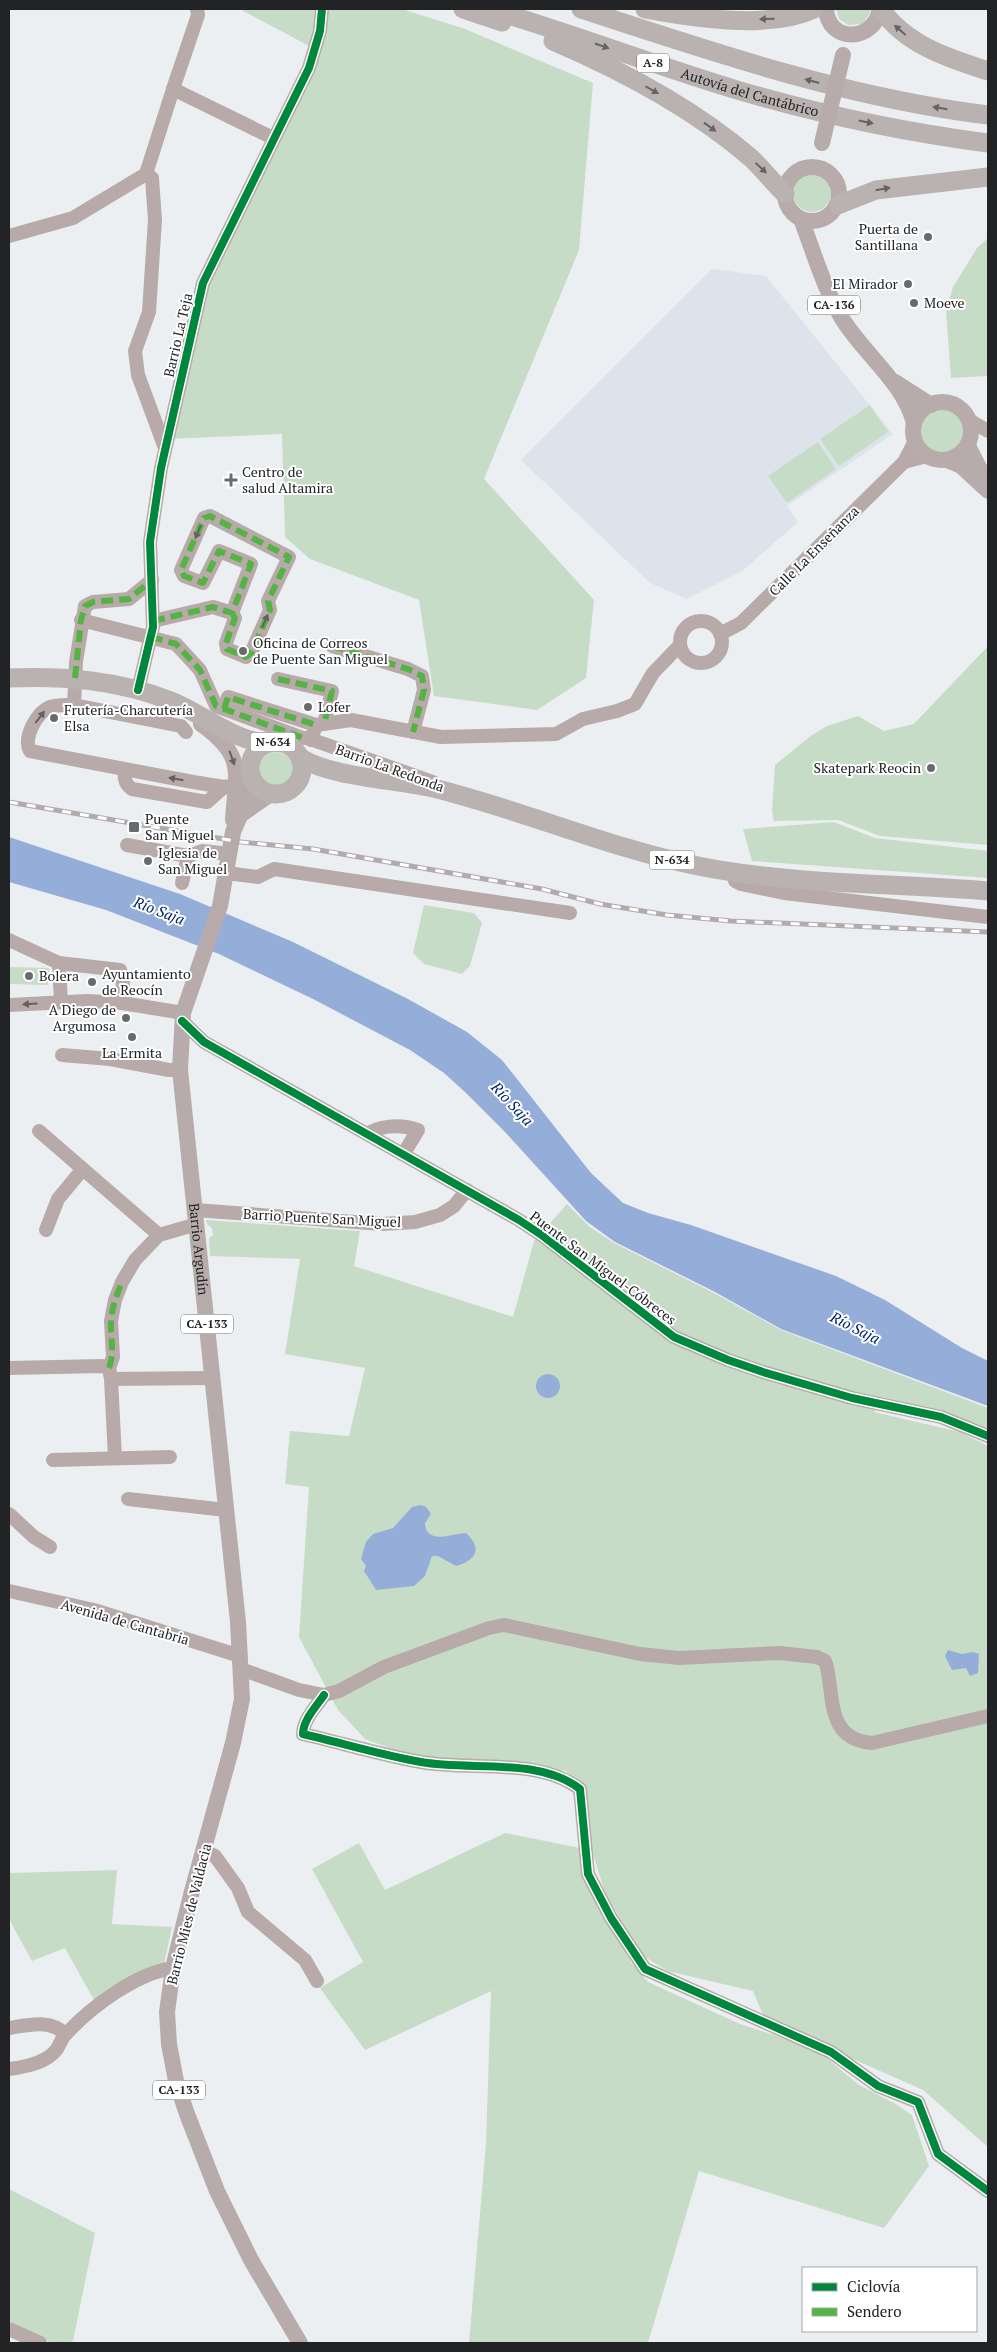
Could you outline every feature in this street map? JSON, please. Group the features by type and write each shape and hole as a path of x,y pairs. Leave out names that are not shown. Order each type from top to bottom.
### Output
{"highway":[{"path":"463,9 562,45 646,86 734,144 768,174 785,194"},
{"name":"Autovía del Cantábrico","path":"490,9 687,74 782,102 893,127 988,143"},
{"name":"Autovía del Cantábrico","path":"581,9 714,53 814,82 921,105 988,115"},
{"path":"645,9 697,16 749,19 785,18 814,9"},
{"path":"881,9 894,25 916,43 988,71"},
{"path":"832,211 876,190 988,177"},
{"name":"N-634","path":"9,678 75,678 138,690 159,696 192,710 226,730 250,741 292,741"},
{"name":"N-634","path":"226,730 243,747 249,780"},
{"name":"N-634","path":"249,780 258,750 292,741"},
{"name":"N-634","path":"249,780 288,791 299,780 302,771 300,758 292,741"},
{"name":"N-634","path":"300,758 324,768 417,784 468,797 660,857 733,872 988,891"},
{"name":"N-634","path":"299,780 324,774 366,776"}],"main road":[{"path":"826,9 829,20 841,32 859,34"},
{"path":"843,55 859,34 874,25 881,9"},
{"path":"806,167 822,143 843,55 841,32"},
{"path":"822,143 826,170"},
{"path":"817,260 818,238 832,211 840,189 837,182 826,170 813,166 806,167 793,174 786,186 785,194 789,208 801,218 809,221 832,211"},
{"path":"801,218 817,260"},
{"name":"CA-136","path":"817,260 825,287 844,322 893,380"},
{"path":"893,380 931,405"},
{"path":"893,380 911,410 915,441 927,456 940,461 959,455 968,446 972,433 969,420 963,410 953,404 944,402 931,405 921,412 914,423"},
{"path":"968,446 988,485"},
{"path":"947,460 971,474 988,491"},
{"name":"N-634","path":"159,696 224,741 234,760 249,780 233,832"},
{"name":"CA-133","path":"241,815 258,800 249,780"},
{"name":"CA-133","path":"226,873 233,832 241,815 249,780"},
{"name":"Barrio Argudín","path":"226,873 220,906 182,1017 180,1070 240,1662"},
{"name":"Barrio Mies de Valdacia","path":"240,1662 242,1699 235,1734 173,1968 167,2012 169,2044 176,2081 187,2114 231,2221 251,2260 300,2343"}],"street":[{"path":"9,236 73,218 146,174 198,15 197,9"},
{"name":"Barrio La Teja","path":"138,690 151,637 153,620 150,542 165,448 203,284 273,138 294,102 309,68 320,31 322,9"},
{"path":"173,89 273,138"},
{"path":"146,174 152,178 155,220 153,268 149,312 135,352 138,375 165,448"},
{"path":"969,420 988,430"},
{"name":"Calle La Enseñanza","path":"720,634 741,624 904,462 915,441"},
{"path":"904,462 927,456"},
{"path":"153,620 213,607 232,613 235,618 226,643 227,649 246,657 251,653 270,610 268,601 289,557 210,516 204,518 181,570 184,576 203,583 219,552 251,564 232,613"},
{"path":"74,705 81,620 85,606 93,602 129,600 152,580"},
{"path":"81,620 176,644 200,670 216,706 224,709 228,697 320,724 351,720 441,737 556,734 583,719 617,711 635,704 653,673 680,644 685,628 697,622 711,624 720,634 721,641 718,653 714,658 703,663 696,662 685,656 680,644"},
{"path":"332,646 408,668 422,676 424,690 413,732"},
{"path":"278,679 332,691 320,724 292,741"},
{"path":"186,732 181,726 63,704 47,708 29,733 27,745 30,751 125,770 249,780"},
{"name":"Barrio La Redonda","path":"224,709 292,741 417,776 468,797"},
{"path":"127,845 188,856 202,851 230,854"},
{"path":"182,883 188,856"},
{"path":"226,873 258,877 274,869 570,913"},
{"path":"733,872 735,881 741,884 784,893 988,917"},
{"path":"9,940 59,963 120,970 123,978 122,1003"},
{"path":"59,963 60,1002"},
{"path":"9,1005 87,1001 122,1003 182,1017"},
{"name":"Puente San Miguel-Cóbreces","path":"182,1017 204,1042 468,1190 543,1236 674,1337 728,1360 763,1372 852,1398 941,1417 988,1436"},
{"path":"181,1046 204,1042"},
{"path":"62,1055 110,1059 169,1070 180,1070"},
{"path":"368,1133 379,1128 392,1126 405,1126 418,1130 404,1154"},
{"path":"39,1131 159,1235"},
{"path":"46,1230 58,1199 82,1170"},
{"name":"Barrio Puente San Miguel","path":"196,1217 382,1224 415,1222 440,1215 454,1206 468,1190"},
{"path":"115,1458 110,1374 113,1357 111,1321 115,1300 122,1282 135,1260 159,1235 196,1217"},
{"path":"9,1368 102,1366 110,1374 212,1378"},
{"path":"53,1460 170,1457"},
{"path":"128,1500 226,1510"},
{"path":"9,1514 50,1547"},
{"name":"Avenida de Cantabria","path":"9,1592 102,1613 240,1662 299,1690 324,1695"},
{"path":"988,1716 872,1743 861,1742 848,1737 838,1726 827,1666 825,1661 817,1657 779,1653 679,1658 640,1654 504,1625 489,1628 384,1667 339,1691 324,1695 303,1727 303,1734 422,1762 538,1770 567,1779 580,1789 588,1874 611,1918 645,1969 831,2052 878,2086 918,2102 938,2154 988,2191"},
{"path":"204,1851 215,1856 238,1888 248,1912 305,1960 317,1981"},
{"path":"9,2069 39,2063 56,2051 65,2034 104,2000 147,1975 173,1968"},
{"path":"9,2028 47,2024 60,2028 65,2034"},
{"path":"9,2329 40,2343"}],"shaded area":[{"path":"712,269 766,276 893,434 787,506 798,522 742,571 687,599 650,583 521,460"}],"green space":[{"path":"244,9 402,9 465,29 593,83 579,250 484,479 594,600 586,678 537,710 434,696 419,600 310,559 285,537 282,434 168,439 203,283 313,48 243,11"},
{"path":"836,9 872,9 863,24 848,25 839,19"},
{"path":"812,174 826,179 831,193 826,207 812,212 798,207 793,193 798,179"},
{"path":"988,238 988,376 951,378 946,311 953,287 977,248"},
{"path":"870,405 888,432 839,466 820,439"},
{"path":"942,409 955,413 961,419 965,432 961,445 955,451 942,455 929,451 923,445 919,432 923,419 929,413"},
{"path":"818,442 836,469 787,503 768,476"},
{"path":"988,646 988,845 880,836 838,820 774,821 772,811 775,765 812,735 827,726 858,716 884,731 914,724"},
{"path":"276,752 283,753 288,757 292,762 292,776 288,781 283,785 276,786 269,785 264,781 260,776 259,769 260,762 264,757 269,753"},
{"path":"834,822 875,838 988,851 988,878 752,861 743,829"},
{"path":"424,905 474,913 482,923 470,966 462,974 424,964 413,953"},
{"name":"Bolera","path":"9,967 49,968 48,985 9,984"},
{"path":"567,1204 590,1227 614,1243 714,1293 781,1330 988,1408 988,1428 932,1409 882,1397 874,1412 960,1432 988,1446 988,2147 923,2090 765,2020 753,1991 667,1971 642,1955 605,1893 586,1831 584,1788 566,1771 530,1766 463,1765 405,1754 365,1739 338,1710 299,1637 309,1487 285,1484 290,1431 349,1436 365,1368 285,1354 300,1259 210,1256 209,1238 213,1235 212,1228 207,1224 206,1220 360,1231 354,1266 513,1317 534,1241"},
{"path":"505,1833 580,1848 583,1878 631,1962 648,1982 740,2024 815,2048 859,2085 894,2103 912,2115 929,2166 884,2228 699,2171 648,2343 469,2343 486,2143 491,1991 365,2050 320,1988 363,1962 312,1869 359,1843 385,1890"},
{"path":"117,1870 112,1924 172,1927 164,1964 95,2002 65,1948 32,1961 9,1919 9,1873"},
{"path":"9,2189 95,2233 73,2341 65,2344 49,2342 9,2321"}],"water":[{"name":"Río Saja","path":"9,837 180,894 293,942 408,999 467,1032 502,1060 591,1173 623,1203 836,1276 885,1300 962,1348 988,1361 988,1406 781,1329 715,1292 615,1242 586,1221 506,1133 465,1092 444,1073 410,1050 315,1000 219,954 106,910 9,882"},
{"path":"548,1374 557,1377 560,1386 557,1395 548,1398 539,1395 536,1386 539,1377"},
{"path":"421,1505 426,1507 431,1514 425,1523 430,1534 441,1537 466,1533 474,1544 475,1553 468,1561 456,1566 438,1556 432,1556 425,1576 414,1586 376,1590 364,1571 366,1566 361,1559 366,1542 373,1534 393,1528 412,1507"},
{"path":"948,1650 962,1654 973,1652 979,1654 978,1673 970,1676 966,1668 952,1670 945,1656"}],"railway":[{"path":"9,802 241,842 313,849 542,889 600,904 667,915 731,921 988,932"}],"marked path":[{"path":"153,621 213,607 232,613 251,564 219,551 203,583 184,576 181,570 204,518 210,516 289,557 268,601 270,610 251,653 246,657 227,649 226,643 235,618 232,613"},
{"path":"75,678 81,620 85,606 93,602 129,599 152,580"},
{"path":"151,637 176,644 200,670 216,706 303,738"},
{"path":"332,646 408,669 422,676 424,690 413,732"},
{"path":"278,679 332,691 324,724"},
{"path":"224,709 228,697 316,725"},
{"path":"109,1368 112,1351 112,1316 122,1282"}],"cycle path":[{"path":"138,690 153,627 150,542 161,468 203,283 309,68 320,31 322,9"},
{"path":"182,1021 204,1042 519,1220 543,1236 674,1337 728,1360 763,1372 852,1398 941,1417 988,1436"},
{"path":"324,1695 305,1724 303,1734 421,1762 525,1769 563,1779 580,1789 588,1874 611,1918 645,1969 831,2052 878,2086 918,2102 938,2154 988,2191"}],"place":[{"name":"Puerta de Santillana","path":"928,237"},
{"name":"El Mirador","path":"908,284"},
{"name":"Moeve","path":"914,303"},
{"name":"Centro de salud Altamira","path":"231,480"},
{"name":"Oficina de Correos de Puente San Miguel","path":"243,651"},
{"name":"Lofer","path":"308,707"},
{"name":"Frutería-Charcutería Elsa","path":"54,718"},
{"name":"Skatepark Reocin","path":"931,768"},
{"name":"Puente San Miguel","path":"134,827"},
{"name":"Iglesia de San Miguel","path":"148,861"},
{"name":"Bolera","path":"29,976"},
{"name":"Ayuntamiento de Reocín","path":"92,982"},
{"name":"A Diego de Argumosa","path":"126,1018"},
{"name":"La Ermita","path":"132,1037"}]}
